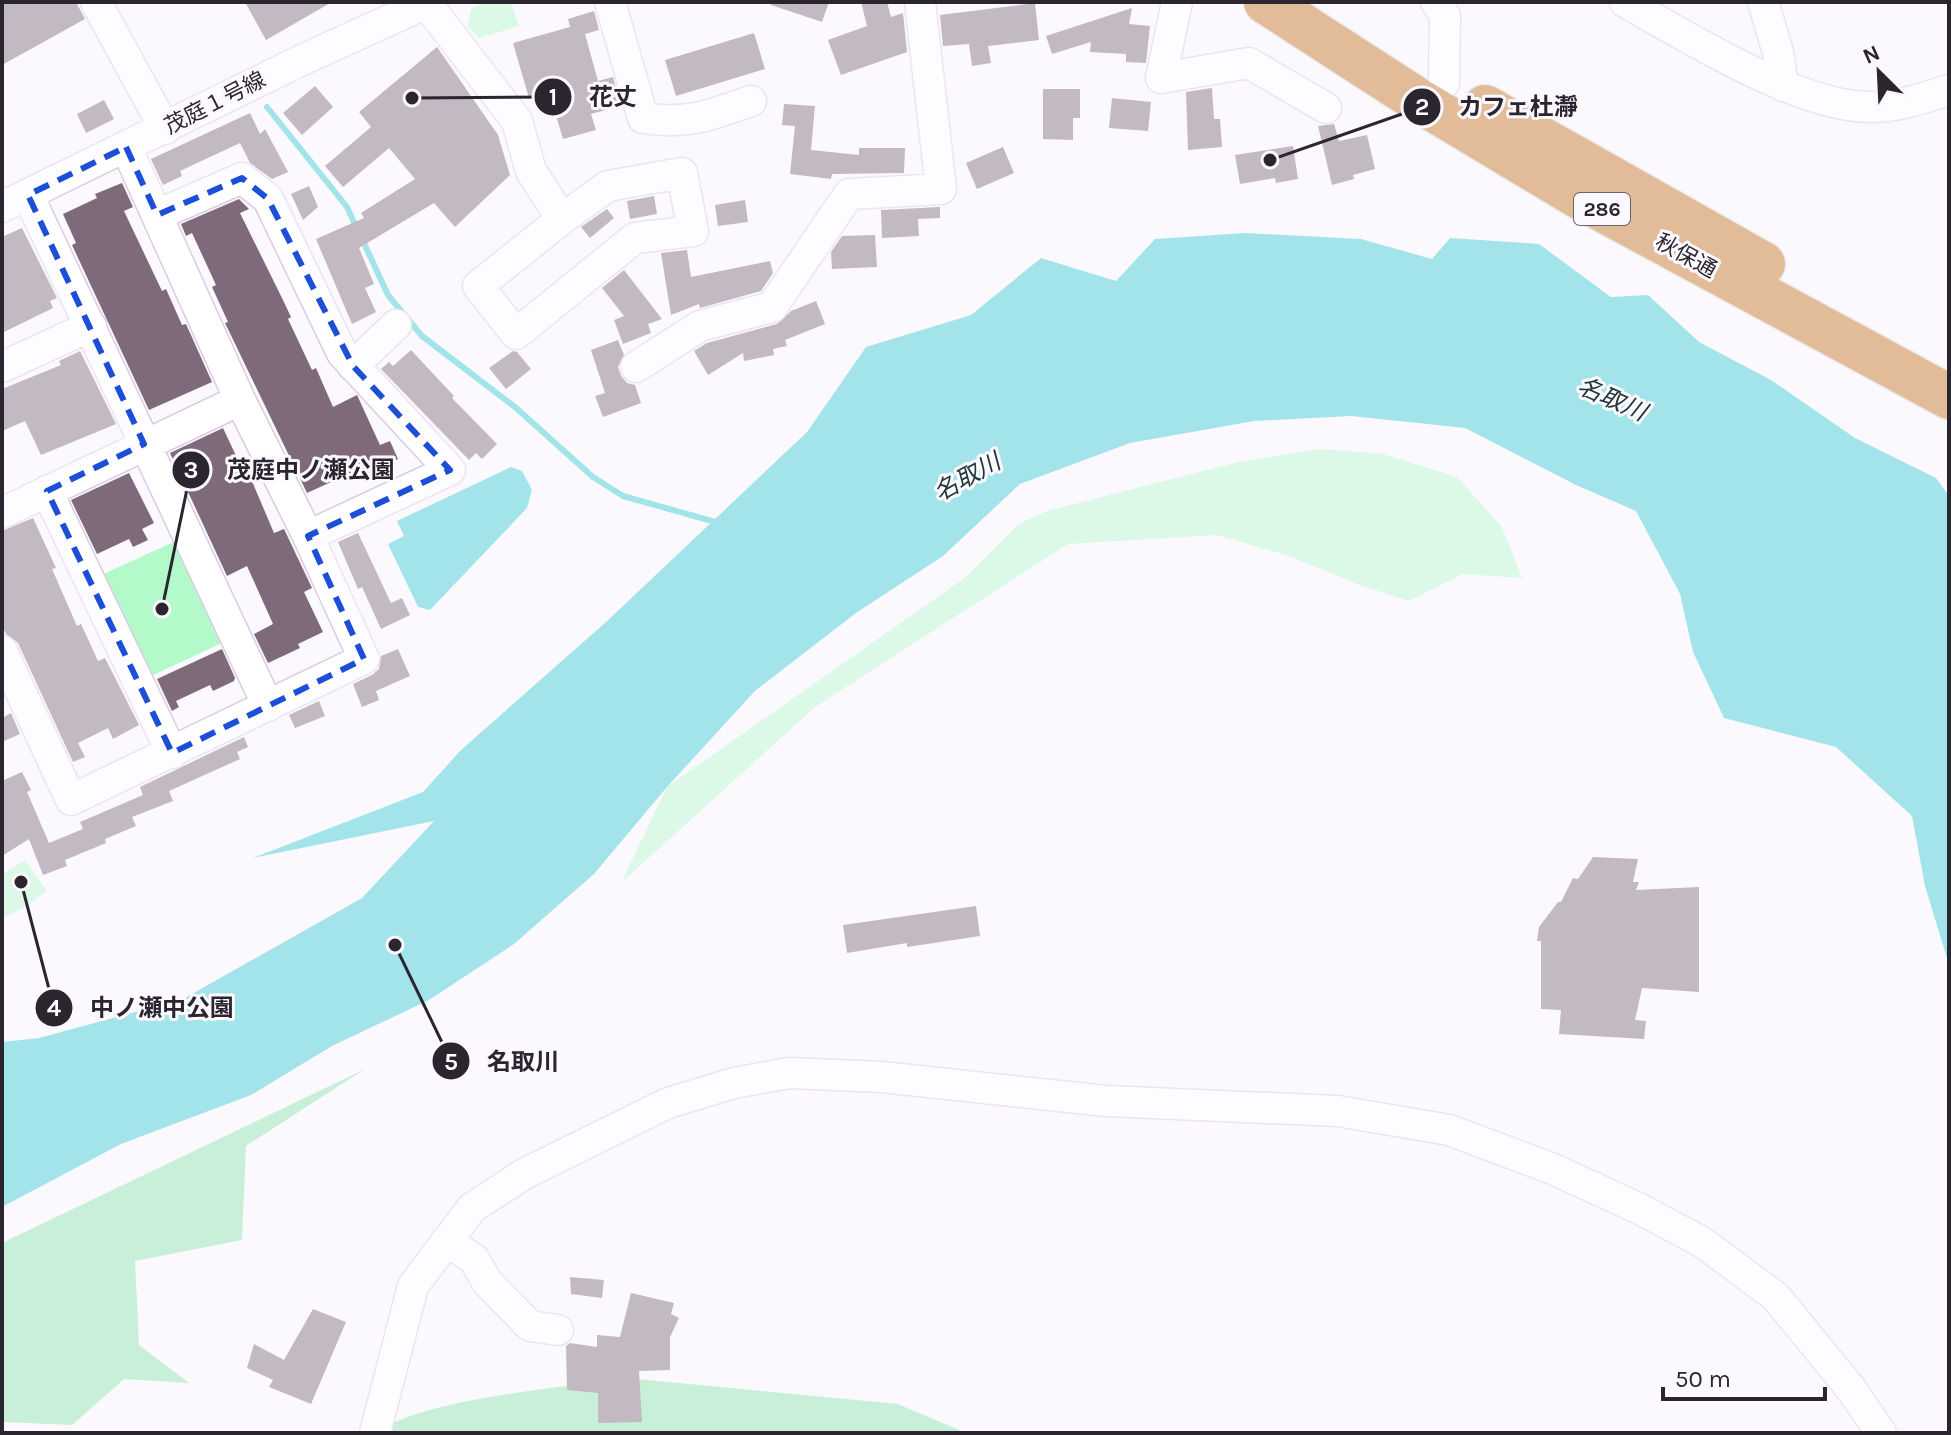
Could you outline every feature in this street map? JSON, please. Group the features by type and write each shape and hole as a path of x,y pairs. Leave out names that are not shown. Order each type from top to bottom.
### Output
{"highway":[{"name":"秋保通","path":"1266,2 1416,99 1581,198 1949,397"},
{"name":"秋保通","path":"1312,2 1444,83 1772,269 1949,364"}],"street":[{"path":"96,2 165,129"},
{"path":"610,2 643,118 672,122 709,116 751,101"},
{"path":"636,367 700,326 772,307 849,194 941,189 920,2"},
{"path":"1177,2 1161,78 1249,63 1326,108"},
{"path":"1436,2 1445,16 1444,83"},
{"path":"1625,2 1783,86 1835,103 1871,107 1905,103 1949,90"},
{"path":"1763,2 1778,52 1783,86"},
{"path":"427,3 517,121 531,171 562,219"},
{"name":"茂庭１号線","path":"15,201 302,60 427,3"},
{"path":"2,651 71,800 364,659 308,536 240,400 126,147"},
{"path":"682,173 693,231 635,238 516,334 478,286 562,219 608,186 682,173"},
{"path":"157,215 242,178 268,199 342,353 450,470 308,536"},
{"path":"15,201 91,326 268,706"},
{"path":"353,366 396,325"},
{"path":"2,367 91,326"},
{"path":"2,513 240,400"},
{"path":"47,491 172,753"},
{"path":"375,1433 413,1286 472,1208 524,1174 668,1103 734,1083 789,1073 882,1077 1106,1101 1338,1111 1449,1130 1553,1169 1702,1242 1776,1297 1851,1389 1881,1433"},
{"path":"446,1241 474,1259 487,1282 530,1326 558,1330"}],"highlighted area":[{"path":"126,147 157,215 242,178 268,199 353,366 450,470 308,536 364,659 172,753 47,491 144,444 28,195"}],"green space":[{"path":"488,2 511,2 519,26 479,38 467,26 472,8"},
{"path":"1321,449 1383,454 1457,477 1502,527 1522,578 1463,574 1409,601 1362,586 1289,556 1217,535 1068,544 815,707 621,883 667,787 966,577 1019,524 1047,511 1238,462"},
{"path":"178,540 226,641 147,678 99,576"},
{"path":"25,860 47,891 2,918 2,875"},
{"path":"365,1069 246,1146 242,1240 135,1261 139,1345 189,1383 124,1379 72,1425 2,1422 2,1243"},
{"path":"627,1378 898,1404 966,1433 377,1433 397,1421 459,1403"}],"water":[{"path":"1245,233 1361,239 1432,259 1450,238 1539,244 1611,297 1648,295 1699,342 1771,380 1855,438 1936,478 1949,496 1949,965 1925,886 1912,816 1836,747 1724,718 1693,652 1680,594 1636,511 1576,485 1465,428 1351,416 1254,421 1130,443 1020,484 943,556 856,613 755,691 667,787 594,874 514,944 429,1000 332,1046 251,1095 121,1144 2,1207 2,1042 39,1038 183,999 362,898 434,821 253,858 423,792 461,750 606,622 807,432 866,347 971,315 1041,258 1116,281 1155,239"},
{"path":"511,467 522,471 532,490 527,508 430,610 418,607 388,544 404,536 397,521"}],"building":[{"path":"2,2 76,2 85,19 2,65"},
{"path":"245,2 332,2 266,40"},
{"path":"772,2 829,2 822,22 771,5"},
{"path":"861,2 887,2 891,17 903,13 907,52 841,75 828,40 867,26"},
{"path":"1035,3 1039,40 988,46 991,63 972,66 969,44 943,46 940,15"},
{"path":"1132,8 1129,24 1150,26 1146,63 1126,62 1126,54 1090,52 1091,42 1052,54 1046,36"},
{"path":"594,11 599,30 585,34 598,81 613,77 621,106 591,114 596,130 563,139 549,92 529,98 513,43 570,27 568,19"},
{"path":"754,33 765,69 676,96 665,60"},
{"path":"437,47 498,135 510,175 455,227 434,203 359,248 374,284 365,288 376,312 352,324 316,239 364,218 361,213 415,179 389,148 343,187 325,166 371,127 359,112"},
{"path":"315,86 333,107 302,135 283,113"},
{"path":"1212,88 1214,119 1220,119 1222,147 1188,150 1186,92"},
{"path":"1043,89 1080,89 1080,118 1073,118 1073,140 1043,139"},
{"path":"1112,98 1151,102 1148,131 1109,128"},
{"path":"104,100 114,119 86,133 77,114"},
{"path":"784,104 815,106 811,150 859,155 859,148 905,148 904,173 832,174 831,179 790,174 795,126 782,125"},
{"path":"250,113 260,134 265,129 288,172 272,179 250,163 240,143 180,171 182,176 163,185 151,159"},
{"path":"1334,124 1339,141 1367,135 1375,169 1332,185 1318,126"},
{"path":"1293,146 1298,179 1276,183 1275,178 1240,184 1235,155"},
{"path":"1003,147 1014,173 977,189 966,163"},
{"path":"122,183 133,207 124,211 162,291 166,289 182,325 186,324 212,382 149,410 72,245 76,243 63,214 97,198 95,194"},
{"path":"309,186 318,207 303,220 291,194"},
{"path":"654,196 657,214 630,219 627,201"},
{"path":"239,199 249,209 240,213 291,317 288,319 312,370 316,368 333,407 357,395 380,445 390,441 398,459 369,473 366,466 307,493 225,323 228,322 212,287 216,285 192,233 186,236 181,224"},
{"path":"745,200 748,222 718,226 715,205"},
{"path":"940,207 940,218 918,219 919,236 882,238 881,210"},
{"path":"607,209 614,218 590,238 581,227"},
{"path":"22,228 57,298 50,301 53,308 2,333 2,237"},
{"path":"875,235 877,267 832,269 831,252 842,236"},
{"path":"687,250 691,277 770,261 773,273 761,291 700,308 699,304 671,315 661,253"},
{"path":"624,270 662,319 648,324 651,333 623,344 614,320 624,316 602,288"},
{"path":"816,301 825,324 785,340 787,346 773,349 774,355 744,361 743,353 708,375 694,351 707,343 777,324 791,311"},
{"path":"618,340 624,355 618,367 621,376 627,383 635,385 641,403 603,417 595,396 605,393 591,350"},
{"path":"411,350 497,444 482,459 476,453 469,460 381,369 389,362 393,366"},
{"path":"80,351 116,424 41,455 25,421 2,431 2,389 61,365 59,361"},
{"path":"513,351 531,369 506,389 489,368"},
{"path":"223,428 239,462 243,460 274,533 284,529 312,588 304,592 323,632 298,644 300,648 268,663 254,634 273,624 247,566 227,576 170,453"},
{"path":"129,473 154,523 142,529 148,540 133,547 129,539 97,554 71,500"},
{"path":"33,518 56,568 52,569 77,626 81,624 98,661 105,658 139,725 113,739 108,728 78,743 85,757 73,762 18,643 6,634 2,625 2,531"},
{"path":"358,533 391,603 402,598 410,615 381,629 362,587 358,589 338,542"},
{"path":"222,649 234,681 213,691 210,685 176,701 179,707 172,711 157,679"},
{"path":"398,649 410,676 376,691 379,700 362,707 353,684 379,669 381,656"},
{"path":"319,701 325,716 295,728 289,715"},
{"path":"11,713 20,734 2,742 2,718"},
{"path":"244,737 248,747 237,752 240,759 169,791 173,801 132,817 136,826 65,860 67,866 43,875 29,839 2,856 2,781 22,772 31,790 27,792 49,843 83,829 80,822 143,795 140,787"},
{"path":"1593,857 1638,859 1633,882 1639,882 1636,890 1699,887 1699,992 1642,988 1635,1020 1646,1021 1644,1039 1559,1034 1561,1010 1541,1009 1539,927 1561,902 1573,878 1578,879"},
{"path":"976,906 980,936 847,953 843,925"},
{"path":"570,1277 604,1280 602,1298 571,1294"},
{"path":"631,1293 674,1303 671,1314 679,1318 670,1337 670,1370 639,1371 642,1422 598,1423 598,1393 567,1390 566,1346 570,1343 597,1347 597,1335 620,1337"},
{"path":"313,1309 346,1322 311,1404 269,1387 273,1380 247,1368 254,1344 284,1360"}],"waterway":[{"path":"267,107 347,207 357,229"},
{"path":"362,239 388,295 422,336 515,407 593,477 623,496 719,523"}],"place":[{"name":"花丈","path":"412,98"},
{"name":"カフェ杜瀞","path":"1270,160"},
{"name":"茂庭中ノ瀬公園","path":"162,609"},
{"name":"中ノ瀬中公園","path":"21,882"},
{"name":"名取川","path":"395,945"}]}
